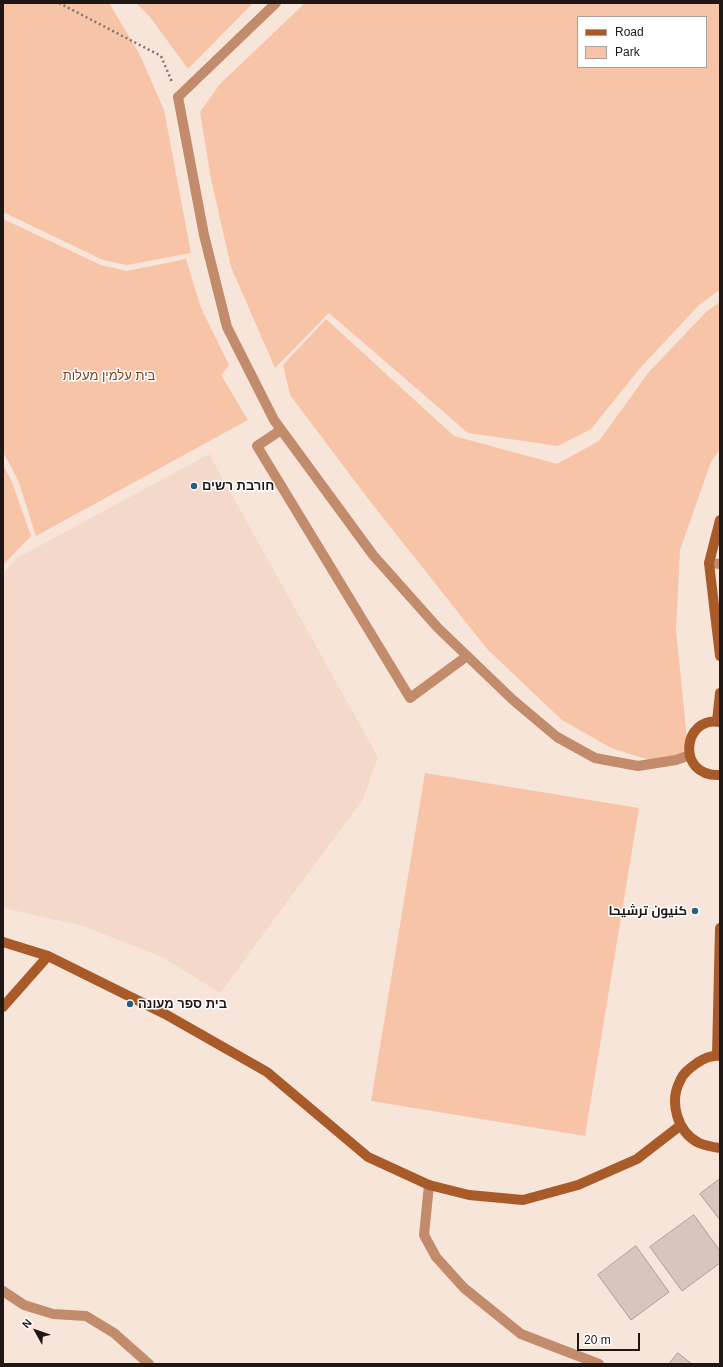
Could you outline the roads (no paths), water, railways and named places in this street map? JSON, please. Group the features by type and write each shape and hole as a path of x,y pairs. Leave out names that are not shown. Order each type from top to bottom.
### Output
{"main road":[{"path":"720,520 709,563 720,656"},
{"path":"720,693 719,722 706,723 696,729 690,739 688,750 692,762 699,770 711,775 720,775"},
{"path":"720,928 718,1055 702,1059 689,1068 680,1080 675,1095 675,1111 681,1125 688,1135 698,1143 710,1147 720,1148"},
{"path":"3,942 48,956 165,1014 268,1072 368,1157 429,1185 469,1195 523,1200 578,1185 637,1159 681,1125"},
{"path":"3,1007 48,956"}],"street":[{"path":"276,3 178,97 204,234 227,327 274,420 372,555 438,628 512,700 557,737 595,758 638,766 676,760 690,755"},
{"path":"281,430 257,446 410,698 467,656"},
{"path":"709,563 720,564"},
{"path":"429,1185 424,1235 436,1257 464,1288 521,1334 599,1364"},
{"path":"3,1291 24,1305 53,1314 86,1316 114,1332 149,1364"}],"place":[{"name":"חורבת רשים","path":"194,486"},
{"name":"كنيون ترشيحا","path":"695,911"},
{"name":"בית ספר מעונה","path":"130,1004"}],"park label":[{"name":"בית עלמין מעלות","path":"109,376"}]}
